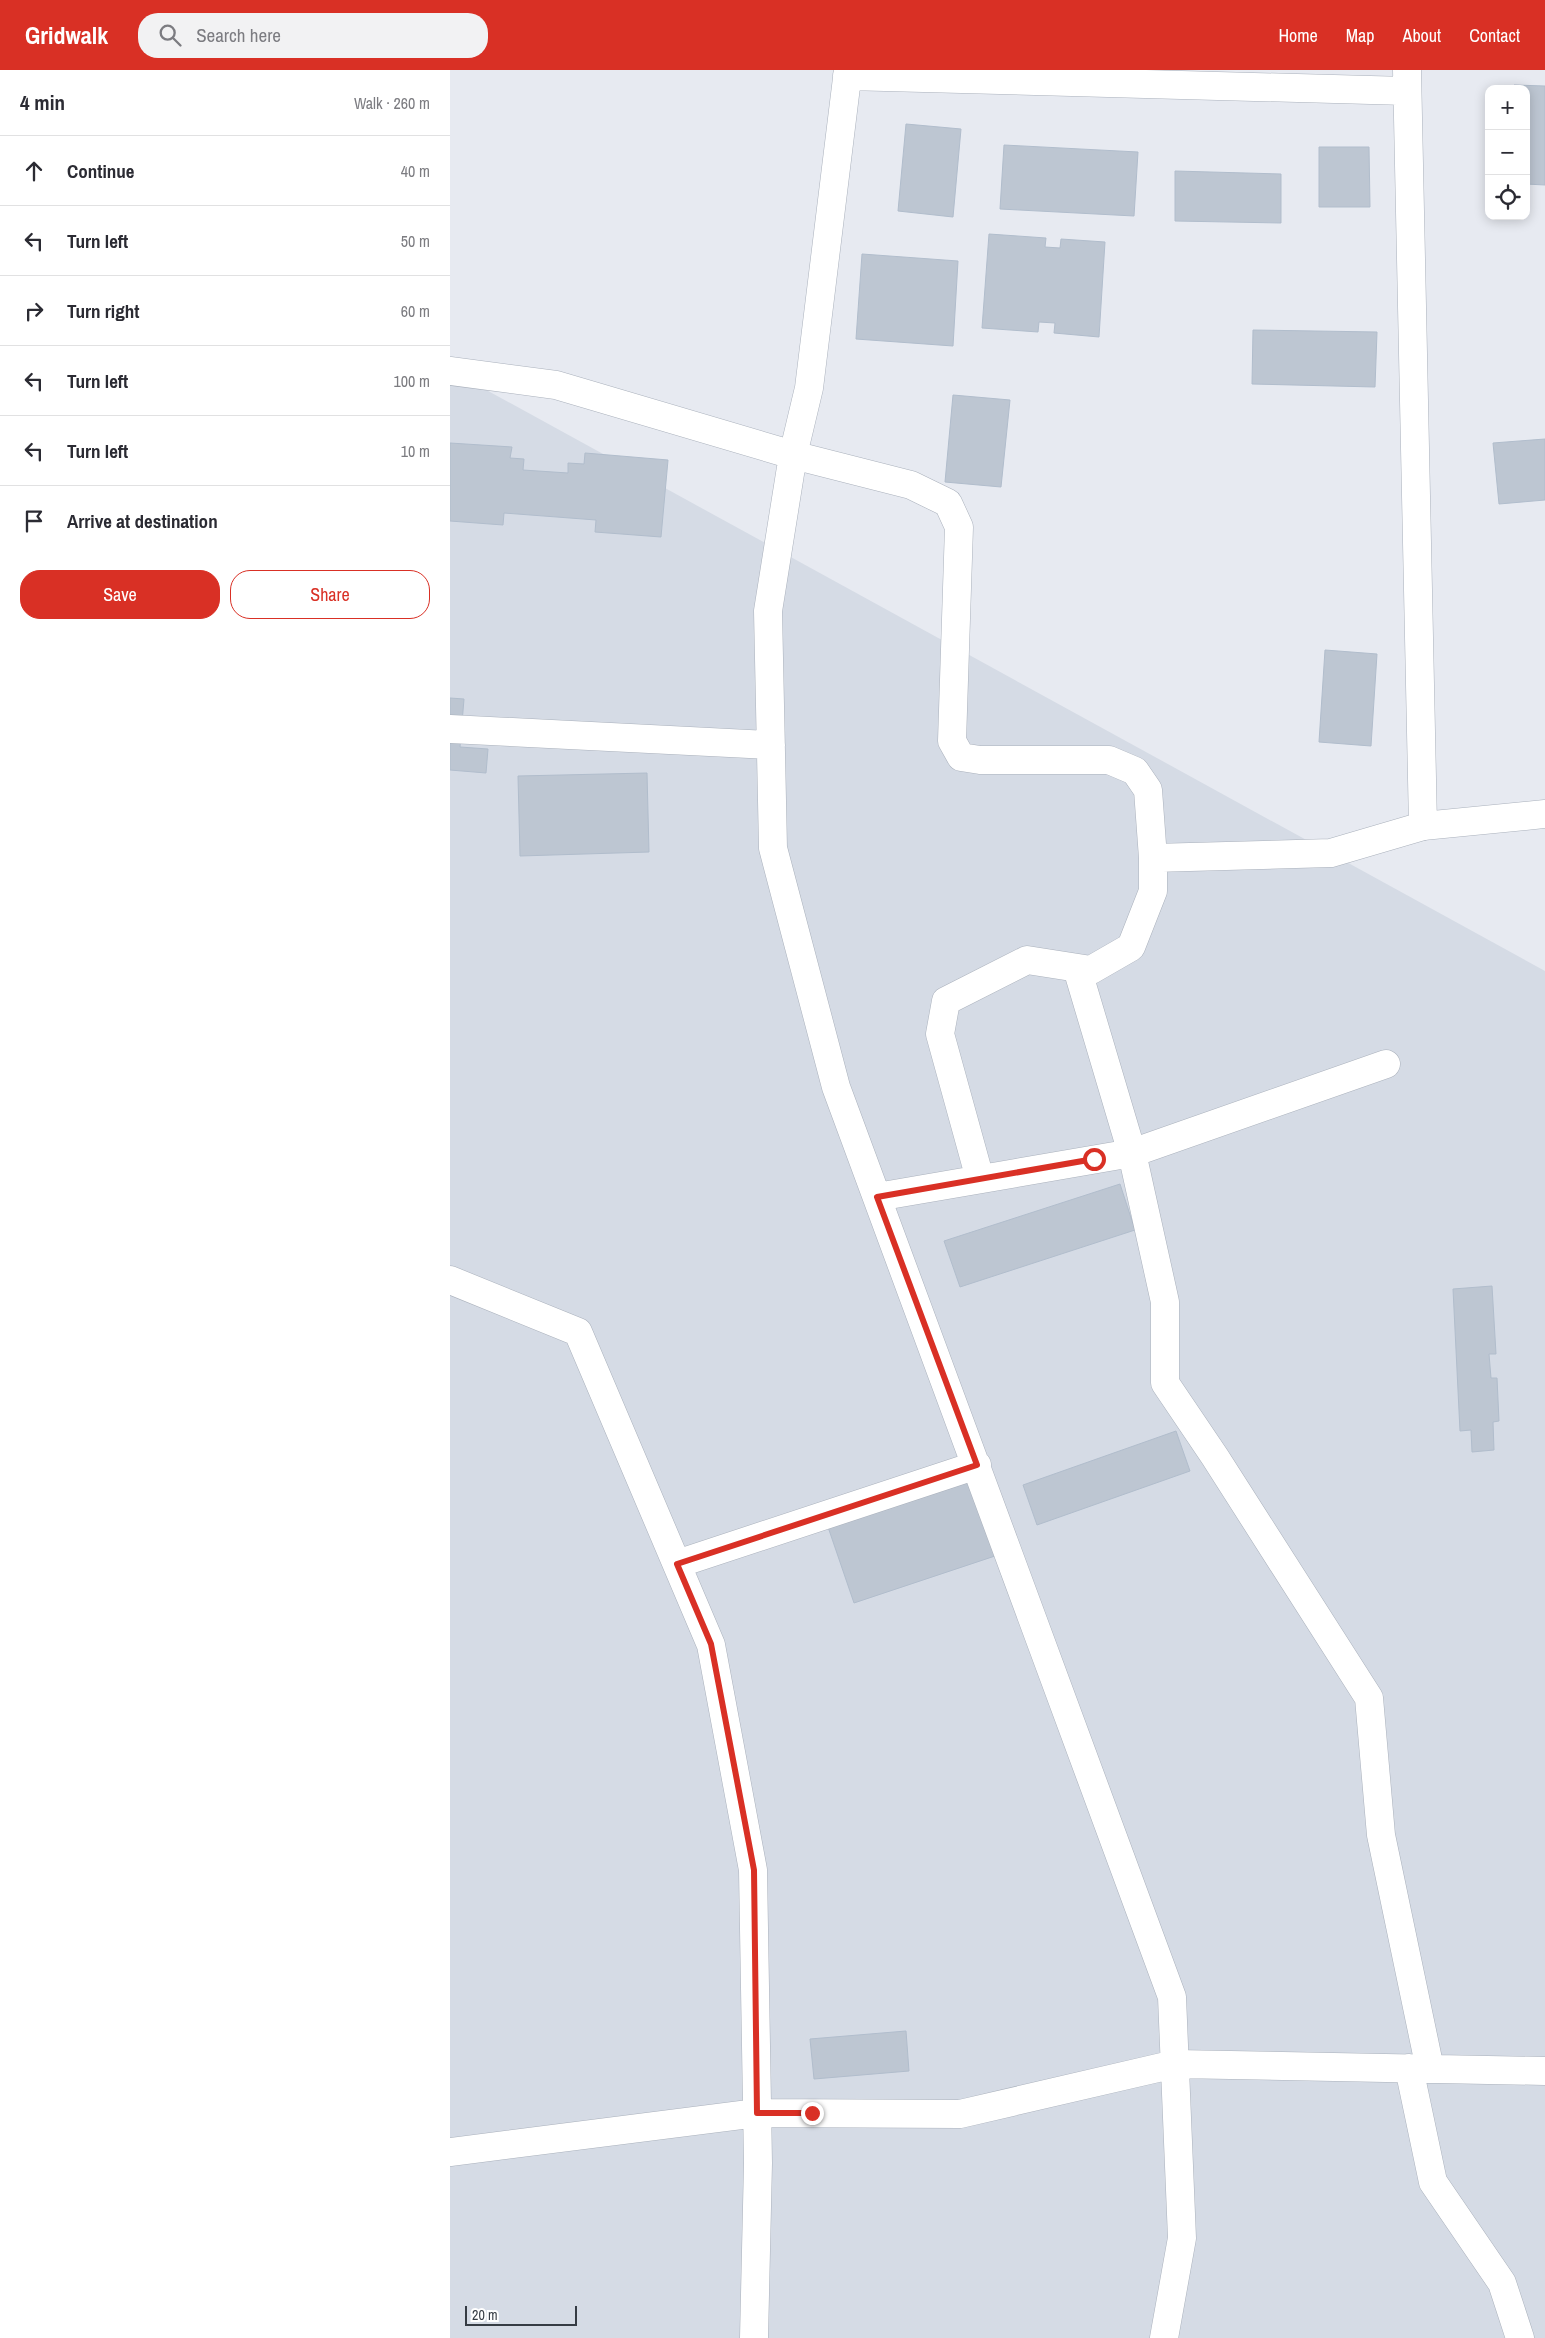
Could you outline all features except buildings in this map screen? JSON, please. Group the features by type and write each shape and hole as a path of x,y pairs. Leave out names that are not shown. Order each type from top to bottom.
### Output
{"street":[{"path":"1164,2338 1182,2238 1172,1997 836,1087 773,848 768,611 793,455 809,388 847,73 1407,80 1423,826"},
{"path":"450,371 556,385 793,455 911,485 948,503 960,527 952,741 961,757 980,760 1109,760 1135,771 1148,790 1154,858 1153,891 1131,947 1091,970 1027,960 946,1002 940,1034 980,1179"},
{"path":"450,729 771,745"},
{"path":"1154,858 1331,853 1423,826 1545,814"},
{"path":"1077,968 1132,1153 1165,1302 1165,1383 1215,1457 1369,1698 1380,1835 1420,2069 1433,2182 1502,2283 1520,2338"},
{"path":"877,1197 1132,1153 1386,1064"},
{"path":"450,1280 578,1332 711,1644 754,1870 757,2113 754,2338"},
{"path":"677,1564 977,1465"},
{"path":"450,2152 757,2113 960,2114 1175,2064 1545,2071"}],"shaded area":[{"path":"450,370 1545,971 1545,2338 450,2338"}],"route":[{"path":"812,2113 757,2113 754,1870 711,1644 677,1564 977,1465 877,1197 1094,1159"}]}
